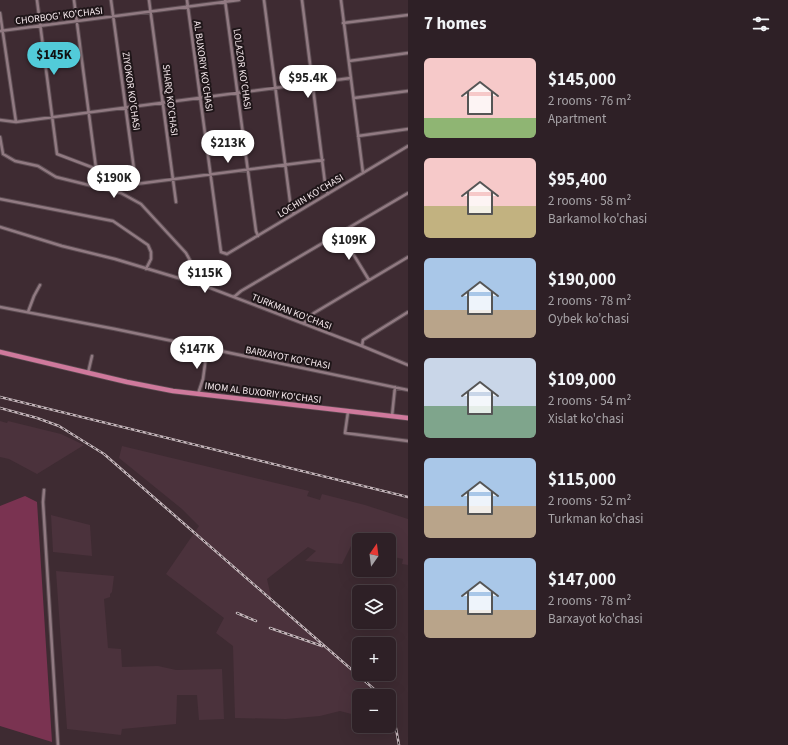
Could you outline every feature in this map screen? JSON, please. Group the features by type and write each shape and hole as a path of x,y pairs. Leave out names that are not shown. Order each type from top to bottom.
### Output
{"main road":[{"name":"IMOM AL BUXORIY KO'CHASI","path":"0,352 173,391 408,418"}],"street":[{"path":"37,0 57,154 136,184 323,160"},
{"path":"74,0 96,168"},
{"name":"ZIYOKOR KO'CHASI","path":"111,0 136,184"},
{"name":"SHARQ KO'CHASI","path":"150,0 176,202"},
{"name":"AL BUXORIY KO'CHASI","path":"187,0 221,252"},
{"name":"CHORBOG' KO'CHASI","path":"1,31 239,0"},
{"path":"264,0 275,88 292,209 294,214"},
{"path":"302,0 326,191 328,194"},
{"path":"341,0 363,172"},
{"name":"LOLAZOR KO'CHASI","path":"225,1 256,231 258,236"},
{"path":"0,13 1,31 16,122"},
{"path":"344,23 408,15"},
{"path":"349,61 408,53"},
{"path":"0,120 16,122 351,78"},
{"path":"354,98 408,91"},
{"path":"358,136 408,129"},
{"path":"0,137 3,154 15,160 38,166 56,177 121,193 141,204 186,253 198,275 199,285"},
{"name":"LOCHIN KO'CHASI","path":"221,252 227,254 408,146"},
{"path":"234,297 241,291 341,234 408,193"},
{"path":"0,199 113,221 148,245 151,252 151,259 146,269"},
{"name":"TURKMAN KO'CHASI","path":"0,228 199,285 234,297 408,365"},
{"path":"341,234 369,280"},
{"path":"304,324 314,313 408,257"},
{"path":"28,312 40,285"},
{"name":"BARXAYOT KO'CHASI","path":"0,306 408,390"},
{"path":"362,346 363,340 408,312"},
{"path":"198,394 203,380 207,349"},
{"path":"88,373 92,356"},
{"path":"392,416 395,387"},
{"path":"348,411 345,433 408,441"},
{"path":"44,490 43,502 58,745"}],"shaded area":[{"path":"0,421 7,423 8,421 61,434 84,445 37,474 9,459 0,457"},
{"path":"122,446 309,491 307,496 320,500 322,494 365,505 408,519 408,565 402,564 403,559 396,558 396,533 352,533 352,546 342,564 305,561 316,551 308,547 267,579 272,601 352,672 352,681 362,681 370,689 352,689 352,714 340,711 320,716 286,719 235,718 233,646 216,633 224,618 166,574 199,526 182,509 119,458"},
{"path":"25,496 37,502 52,742 0,726 0,506"},
{"path":"51,515 90,525 92,556 53,552"},
{"path":"56,571 114,576 110,597 104,599 108,648 121,649 122,667 158,666 176,670 222,669 224,719 199,720 197,695 177,695 176,724 122,729 121,735 67,729"}],"railway":[{"path":"0,397 408,497"},
{"path":"0,408 37,418 59,426 104,454 374,689"},
{"path":"237,613 256,621"},
{"path":"270,628 322,646"},
{"path":"396,728 399,745"}]}
